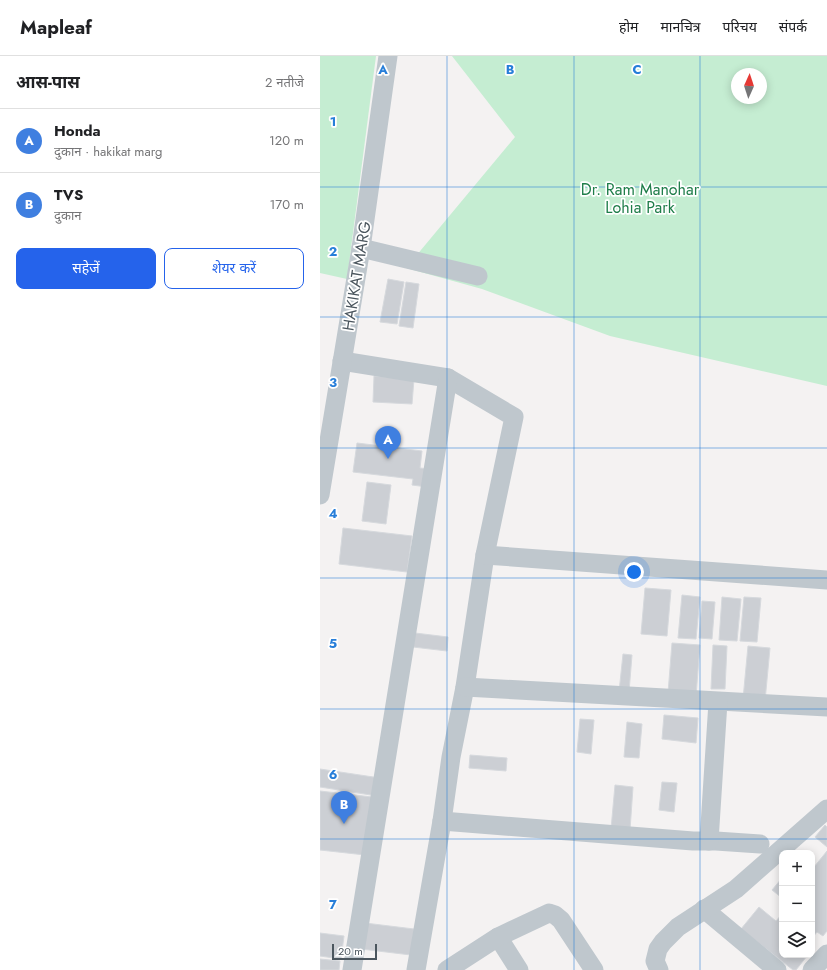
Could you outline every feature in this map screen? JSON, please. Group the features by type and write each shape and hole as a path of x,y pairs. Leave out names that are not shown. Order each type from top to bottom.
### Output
{"street":[{"name":"HAKIKAT MARG","path":"320,495 322,472 361,248 388,56"},
{"path":"361,248 478,276"},
{"path":"342,362 448,378 514,417 486,554 416,970"},
{"path":"352,970 448,378"},
{"path":"486,554 827,580"},
{"path":"464,687 827,708"},
{"path":"709,841 718,702"},
{"path":"658,970 655,961 658,949 678,927 736,889 827,809"},
{"path":"442,821 693,841 760,844"},
{"path":"704,909 776,970"},
{"path":"447,970 498,937 549,913 555,915 561,920 594,970"},
{"path":"498,937 519,970"},
{"path":"812,970 827,954"}],"green space":[{"path":"320,56 376,56 347,279 320,273"},
{"name":"Dr. Ram Manohar Lohia Park","path":"452,56 827,56 827,386 610,336 482,289 406,268 515,137"}],"building":[{"path":"388,279 404,282 397,324 380,322"},
{"path":"406,282 419,284 413,328 399,326"},
{"path":"374,376 414,379 412,404 373,402"},
{"path":"357,443 422,451 420,468 429,469 427,487 412,485 413,479 353,472"},
{"path":"367,482 391,485 386,524 362,521"},
{"path":"343,528 412,536 407,572 339,564"},
{"path":"645,588 671,590 667,636 641,634"},
{"path":"682,595 700,597 696,639 678,638"},
{"path":"722,597 741,599 737,641 719,640"},
{"path":"744,597 761,598 757,642 740,641"},
{"path":"702,601 715,602 712,639 699,638"},
{"path":"415,633 448,637 447,651 413,647"},
{"path":"672,643 700,645 696,696 668,693"},
{"path":"713,645 727,646 725,689 711,689"},
{"path":"748,646 770,648 765,701 743,699"},
{"path":"623,654 632,655 629,692 619,692"},
{"path":"664,715 698,718 696,743 662,739"},
{"path":"580,719 594,720 591,754 577,752"},
{"path":"627,722 642,724 639,758 624,757"},
{"path":"470,755 507,758 506,771 469,768"},
{"path":"320,769 380,778 377,796 320,787"},
{"path":"662,782 677,783 674,812 659,810"},
{"path":"615,785 633,787 630,830 611,829"},
{"path":"320,791 372,797 365,855 320,850"},
{"path":"825,825 827,827 827,847 815,837"},
{"path":"827,851 827,931 823,936 817,932 815,934 815,866"},
{"path":"779,882 779,896 772,890"},
{"path":"759,907 776,921 779,918 779,958 805,958 796,970 793,970 741,929"},
{"path":"365,923 414,929 411,955 361,949"},
{"path":"320,933 344,936 341,959 320,956"},
{"path":"320,959 340,961 339,970 320,970"}],"place":[{"name":"Honda","path":"388,459"},
{"name":"TVS","path":"344,824"}]}
